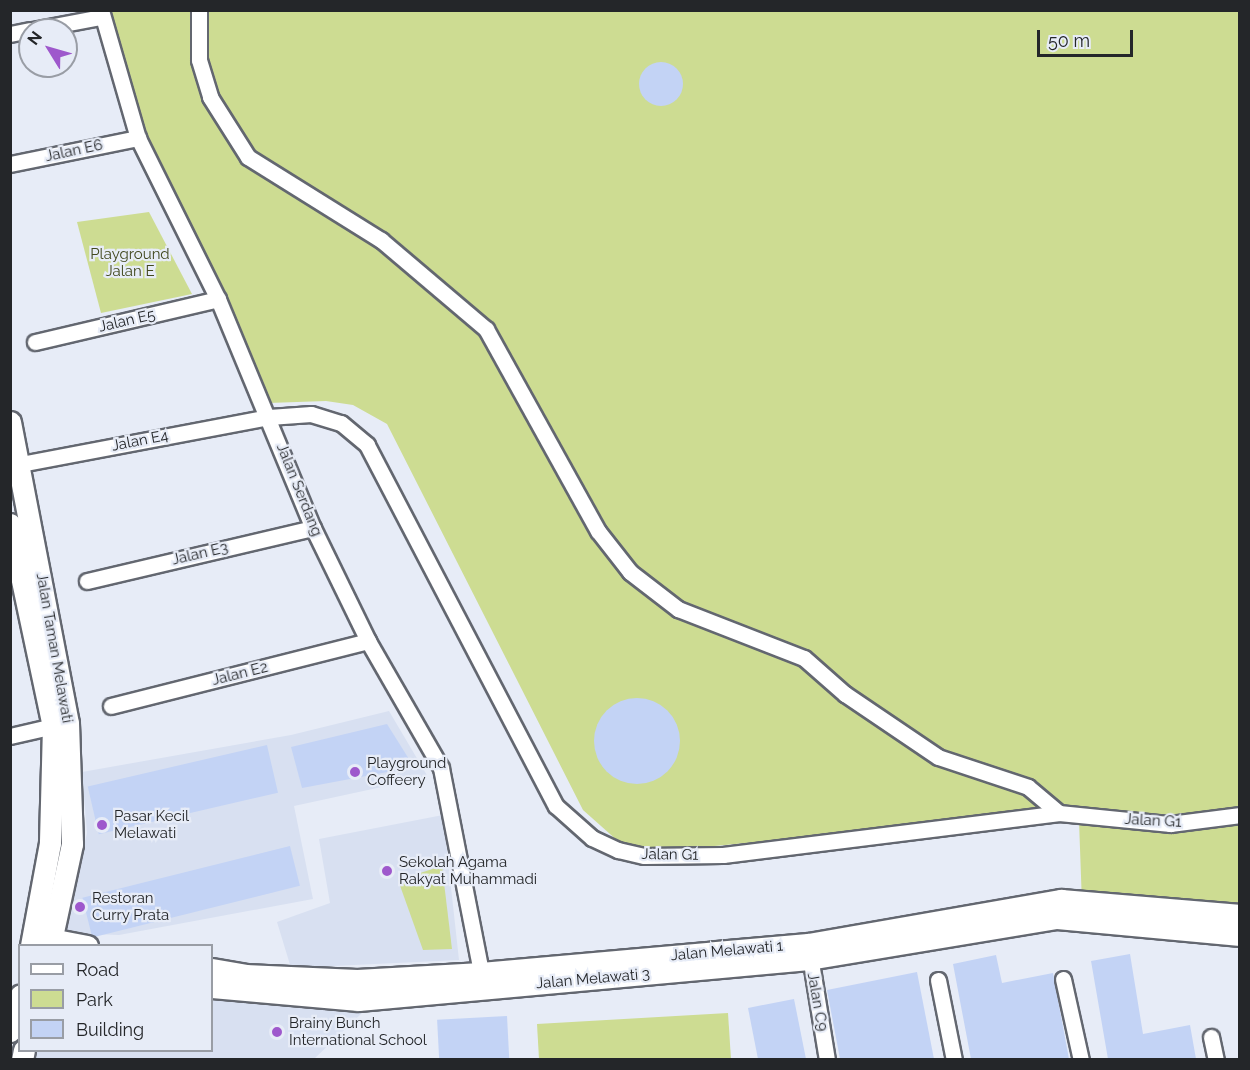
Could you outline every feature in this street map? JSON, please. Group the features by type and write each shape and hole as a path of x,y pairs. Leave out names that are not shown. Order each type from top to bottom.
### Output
{"street":[{"path":"199,10 200,60 210,97 248,157 381,240 486,329 598,531 630,572 678,609 804,658 845,694 902,735 938,756 1028,787 1059,813"},
{"path":"78,19 101,14"},
{"name":"Jalan Serdang","path":"101,14 138,138 218,299 269,417 313,528 368,641 441,768 483,981"},
{"name":"Jalan E6","path":"10,164 138,138"},
{"name":"Jalan E5","path":"35,342 218,299"},
{"name":"Jalan G1","path":"269,417 311,414 340,423 367,445 556,806 592,838 644,856 723,855 1059,813 1170,824 1239,815"},
{"name":"Jalan E4","path":"15,465 269,417"},
{"name":"Jalan Taman Melawati","path":"10,422 15,465 60,724 42,941"},
{"name":"Jalan Taman Melawati","path":"10,524 60,724"},
{"name":"Jalan E3","path":"87,580 313,528"},
{"name":"Jalan E2","path":"111,706 368,641"},
{"path":"10,736 60,724"},
{"name":"Jalan Melawati 1","path":"809,952 1061,900 1239,915"},
{"name":"Jalan Melawati 1","path":"213,987 358,1000 483,981 809,952 1057,918 1239,935"},
{"path":"42,941 76,944"},
{"name":"Jalan C9","path":"809,952 826,1059"},
{"name":"Jalan Melawati 1","path":"213,969 245,975 357,980 483,981"},
{"path":"1063,979 1080,1059"},
{"path":"938,980 954,1059"},
{"path":"10,1030 18,1002"},
{"path":"1211,1037 1216,1059"}],"shaded area":[{"path":"389,711 428,777 294,806 313,899 119,935 64,933 87,833 82,772 291,735"},
{"name":"Sekolah Agama Rakyat Muhammadi","path":"443,815 459,960 291,968 277,922 330,903 319,839"},
{"name":"Brainy Bunch International School","path":"213,989 362,1013 314,1059 32,1060 34,1052 213,1052"}],"green space":[{"path":"104,10 1239,11 1239,905 1082,904 1079,821 1027,816 663,851 619,842 583,810 387,424 353,405 326,401 268,403 137,133"},
{"name":"Playground Jalan E","path":"149,212 192,294 101,313 77,222"},
{"path":"442,866 452,949 423,950 398,880"},
{"path":"728,1013 731,1059 539,1059 537,1024"}],"building":[{"path":"661,62 670,63 677,68 682,75 682,93 677,100 670,105 661,106 652,105 645,100 640,93 639,84 640,75 645,68 652,63"},
{"path":"637,698 654,701 668,710 677,724 680,741 677,758 668,772 654,781 637,784 620,781 606,772 597,758 594,741 597,724 606,710 620,701"},
{"path":"387,724 414,767 302,788 291,747"},
{"path":"267,745 278,793 99,834 88,786"},
{"path":"290,846 300,886 92,938 82,898"},
{"path":"1130,954 1143,1034 1190,1025 1196,1059 1108,1059 1091,961"},
{"path":"996,955 1002,983 1053,973 1069,1059 971,1059 953,964"},
{"path":"917,972 934,1059 840,1059 827,990"},
{"path":"794,999 806,1059 758,1059 748,1008"},
{"path":"507,1016 509,1059 439,1060 437,1020"}],"place":[{"name":"Playground Coffeery","path":"355,772"},
{"name":"Pasar Kecil Melawati","path":"102,825"},
{"name":"Sekolah Agama Rakyat Muhammadi","path":"387,871"},
{"name":"Restoran Curry Prata","path":"80,907"},
{"name":"Brainy Bunch International School","path":"277,1032"}]}
